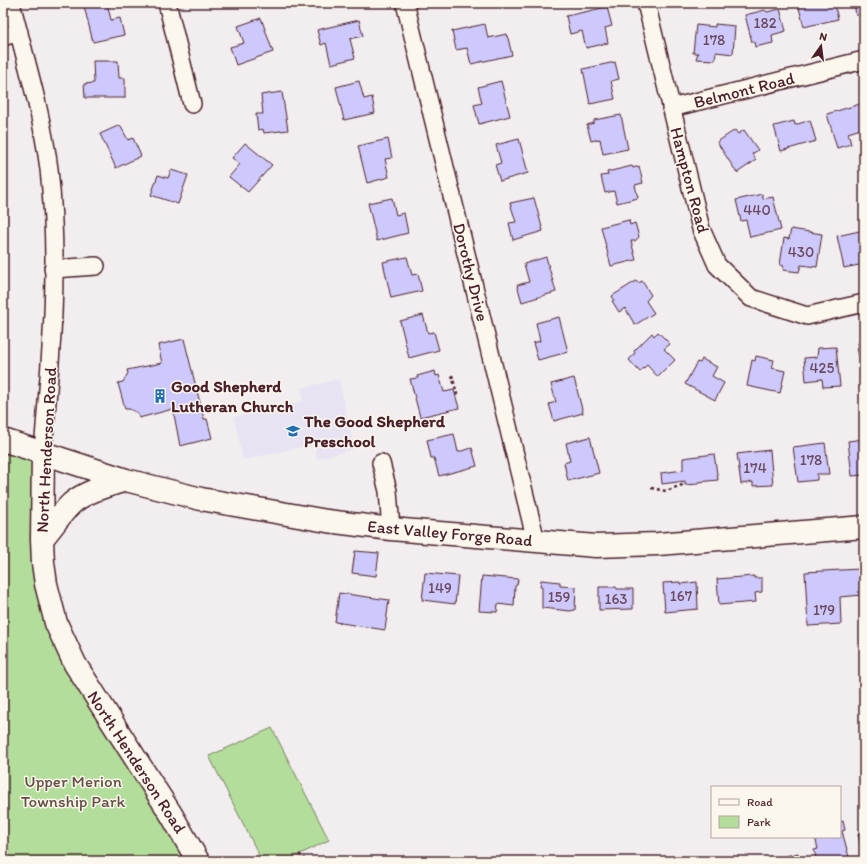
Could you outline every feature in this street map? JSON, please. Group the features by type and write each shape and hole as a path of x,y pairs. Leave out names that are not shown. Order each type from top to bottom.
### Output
{"main road":[{"name":"East Valley Forge Road","path":"3,440 126,480 201,499 390,529 536,542 596,546 629,546 864,527"},
{"name":"North Henderson Road","path":"43,454 42,539 46,584 56,623 75,664 171,814 198,861"},
{"path":"42,539 71,504 97,489 126,480"}],"street":[{"name":"North Henderson Road","path":"11,3 11,34 32,84 49,168 52,201 52,323 43,454"},
{"path":"167,3 192,104"},
{"name":"Dorothy Drive","path":"405,3 536,542"},
{"name":"Hampton Road","path":"646,3 700,229 717,265 751,298 807,316 864,303"},
{"name":"Belmont Road","path":"671,108 864,60"},
{"path":"53,269 96,266"},
{"path":"381,463 388,491 390,529"}],"path":[{"path":"452,376 457,394 455,395"},
{"path":"650,488 666,491 682,485 682,481"},
{"path":"299,854 306,861"}],"shaded area":[{"name":"The Good Shepherd Preschool","path":"339,379 354,449 317,459 314,444 243,460 234,417 303,401 301,388"}],"green space":[{"name":"Upper Merion Township Park","path":"3,440 43,453 50,605 198,861 3,861"},
{"path":"272,728 329,840 286,861 262,861 209,756"}],"building":[{"path":"97,3 107,3 111,20 120,18 124,35 93,42 84,6"},
{"path":"834,3 838,19 804,27 798,4"},
{"path":"854,3 864,3 864,19 861,19 860,15 856,15"},
{"path":"607,7 612,26 605,28 608,43 586,48 582,31 570,34 566,16"},
{"path":"780,9 786,31 772,35 773,43 755,47 754,42 752,42 745,15 765,10 767,12"},
{"path":"261,18 273,52 236,65 230,47 244,43 238,26"},
{"path":"359,20 363,36 350,39 355,58 331,64 326,43 321,45 317,30"},
{"path":"485,24 488,38 507,34 512,55 471,64 467,48 456,50 452,31"},
{"path":"715,24 735,26 733,54 716,52 715,60 696,59 698,53 693,53 696,25 715,27"},
{"path":"93,61 118,61 119,78 125,78 125,98 85,98 84,84 94,83"},
{"path":"615,62 619,79 611,81 615,99 590,104 583,69"},
{"path":"359,81 364,99 372,97 375,113 344,120 336,87"},
{"path":"501,81 510,116 479,124 474,105 482,103 478,87"},
{"path":"282,92 288,130 264,133 263,129 258,130 256,114 263,114 261,95"},
{"path":"860,104 864,118 864,128 848,133 851,144 837,148 827,114"},
{"path":"621,115 628,149 603,154 600,139 591,141 587,125 594,123 594,120"},
{"path":"810,120 816,141 781,151 774,126 794,121 795,125"},
{"path":"120,125 128,140 133,138 141,156 116,168 100,134"},
{"path":"735,130 738,134 744,130 758,150 752,154 756,160 737,173 717,142"},
{"path":"388,139 392,158 385,159 389,177 367,183 358,146"},
{"path":"519,139 528,173 500,181 495,165 501,163 496,145"},
{"path":"245,143 272,165 248,192 229,177 240,164 232,158"},
{"path":"632,166 633,168 639,166 643,183 635,185 638,198 617,203 614,191 605,193 601,176 608,175 607,172"},
{"path":"171,170 188,175 178,204 151,195 158,175 168,178"},
{"path":"762,194 763,199 773,197 781,230 750,237 746,220 741,221 736,200"},
{"path":"392,198 396,215 404,213 408,233 377,241 368,203"},
{"path":"534,198 543,231 513,240 509,223 516,222 510,203"},
{"path":"3,203 6,203 6,237 3,237"},
{"path":"629,220 630,225 635,223 639,237 635,241 631,241 636,260 611,266 601,227"},
{"path":"791,229 822,234 817,267 801,265 799,272 783,270 784,266 780,265 784,238 789,239"},
{"path":"864,230 864,264 844,268 837,236"},
{"path":"407,257 412,275 418,274 422,291 391,298 383,262"},
{"path":"546,257 556,292 522,302 517,285 529,282 524,264"},
{"path":"636,281 638,283 642,281 651,295 646,301 654,313 635,325 625,308 619,312 612,301 614,300 612,296"},
{"path":"423,315 428,333 434,332 439,350 409,358 400,321"},
{"path":"559,317 568,352 538,360 533,343 540,341 536,323"},
{"path":"658,332 670,344 664,349 675,360 658,377 647,365 640,372 629,360 635,353 634,351 652,333 654,336"},
{"name":"Good Shepherd Lutheran Church","path":"184,339 204,419 207,419 212,438 180,446 173,409 139,418 138,413 125,409 118,383 123,382 128,373 127,370 162,363 158,345"},
{"path":"864,341 863,373 857,348 859,347 858,343"},
{"path":"836,347 840,386 823,387 822,379 806,381 804,358 817,357 818,348"},
{"path":"756,356 774,360 772,368 785,371 780,393 747,386 752,360 755,361"},
{"path":"702,359 717,367 712,376 724,383 715,400 685,384 697,362 700,363"},
{"path":"435,371 436,376 439,375 444,392 454,390 459,408 420,417 410,379 418,378 417,376"},
{"path":"574,378 583,413 554,421 549,404 556,402 551,384"},
{"path":"454,434 458,452 472,448 477,466 439,476 434,458 431,458 427,440"},
{"path":"590,437 599,473 568,481 564,463 570,461 566,443"},
{"path":"864,439 864,475 852,476 848,441"},
{"path":"825,443 829,474 817,474 817,480 798,482 793,447"},
{"path":"770,450 773,485 753,486 753,482 741,484 737,454"},
{"path":"714,454 718,480 685,485 685,481 662,484 661,473 683,470 683,458"},
{"path":"355,551 379,553 376,576 352,573"},
{"path":"860,569 862,595 840,597 841,624 808,626 805,572"},
{"path":"425,573 458,576 455,604 422,600"},
{"path":"482,576 518,579 517,585 515,586 514,606 498,604 497,612 479,611"},
{"path":"754,576 754,578 762,578 762,592 755,593 756,602 719,605 717,579"},
{"path":"541,580 560,582 560,586 576,587 575,610 570,611 542,608 542,587 540,587"},
{"path":"680,582 680,584 697,582 698,609 665,612 663,583"},
{"path":"599,587 633,589 633,609 599,610"},
{"path":"339,593 389,600 385,630 335,622"},
{"path":"843,821 845,830 842,831 850,861 817,861 814,850 818,849 815,838 841,838 841,822"},
{"path":"864,833 864,855 863,856 858,834"},
{"path":"798,853 799,861 770,861 770,860"},
{"path":"700,857 701,861 687,861"},
{"path":"749,858 750,861 736,861"}],"place":[{"name":"Good Shepherd Lutheran Church","path":"160,396"},
{"name":"The Good Shepherd Preschool","path":"293,431"}]}
